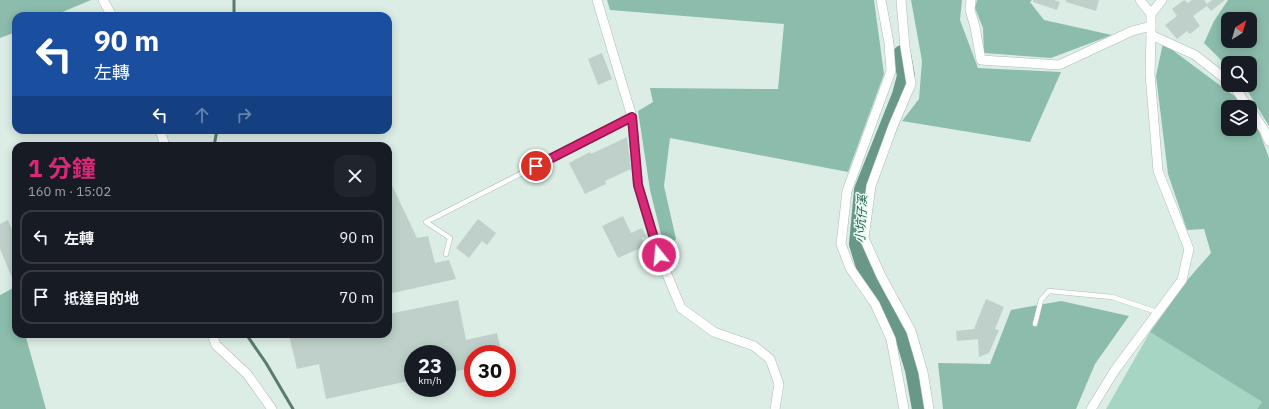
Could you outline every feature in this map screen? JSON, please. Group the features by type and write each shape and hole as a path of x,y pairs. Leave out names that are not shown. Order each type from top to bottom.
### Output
{"street":[{"path":"103,0 110,12"},
{"path":"596,0 632,117 638,185 659,255 681,308 714,332 754,346 770,359 779,384 775,409"},
{"path":"881,0 889,43 891,72 847,191 841,244 850,268 875,304 891,339 904,409"},
{"path":"901,0 905,47 911,84 893,126 871,186 864,238 881,276 911,331 923,372 929,409"},
{"path":"971,0 970,10 976,27 981,60 1059,65 1132,31 1151,30 1195,55 1221,75"},
{"path":"1140,0 1151,14"},
{"path":"1091,409 1115,370 1182,280 1189,249 1158,171 1150,74 1151,14 1162,0"},
{"path":"1257,120 1269,141"},
{"path":"213,338 216,345 247,374 272,409"}],"lane":[{"path":"446,254 450,238 426,222 632,117"},
{"path":"1035,324 1041,300 1049,291 1112,297 1157,312"}],"green space":[{"path":"0,0 91,0 62,12 12,12 12,34 0,38"},
{"path":"607,0 874,0 884,74 848,172 670,138 664,186 676,239 665,250 650,190 638,111 653,102 650,88 778,89 784,24 610,10"},
{"path":"911,0 962,0 960,20 978,68 1061,72 1030,142 902,121 919,99 922,61"},
{"path":"977,0 1032,0 1030,2 1044,20 1112,35 1051,58 984,53 983,28 975,8"},
{"path":"1228,0 1269,0 1269,126 1257,106 1257,100 1253,100 1248,92 1257,92 1257,56 1221,56 1221,60 1204,43 1214,21"},
{"path":"1163,43 1221,86 1221,92 1229,92 1240,100 1221,100 1221,136 1257,136 1257,125 1269,158 1269,409 1257,409 1262,402 1150,332 1189,278 1211,253 1204,229 1187,230 1168,174 1156,76"},
{"path":"12,289 12,338 26,338 46,409 0,409 0,295"},
{"path":"1061,301 1129,316 1095,364 1076,409 943,409 938,363 990,364 1011,310"},
{"path":"1150,332 1262,402 1257,409 1106,409"}],"building":[{"path":"1033,0 1054,0 1060,2 1057,10 1033,2"},
{"path":"1066,0 1099,0 1096,11 1066,2"},
{"path":"1184,0 1188,3 1192,0 1204,0 1207,4 1212,0 1225,0 1211,11 1207,6 1193,16 1200,26 1190,34 1187,31 1177,39 1165,25 1177,16 1172,9"},
{"path":"602,53 612,79 598,85 588,59"},
{"path":"627,137 631,169 605,181 606,184 585,194 569,163 590,152 591,154"},
{"path":"392,185 417,238 428,236 435,263 449,260 456,279 392,293"},
{"path":"623,216 631,233 642,228 646,236 641,238 645,246 618,258 602,226"},
{"path":"478,219 496,233 487,245 482,241 469,258 456,248"},
{"path":"8,220 12,230 12,278 0,249 0,224"},
{"path":"986,299 1004,307 995,329 999,330 989,353 979,357 978,339 957,341 956,331 974,329"},
{"path":"458,300 466,340 497,333 500,345 464,345 464,370 456,371 456,345 404,345 404,382 326,399 319,364 297,369 290,338 392,338 392,313"}],"waterway":[{"path":"234,0 234,12"},
{"name":"小坑仔溪","path":"902,54 906,76 901,95 863,190 858,244 866,270 901,327 914,370 921,409"},
{"path":"215,142 216,134"},
{"path":"249,338 266,363 293,409"}],"route":[{"path":"536,166 632,117 638,185 659,255"}]}
